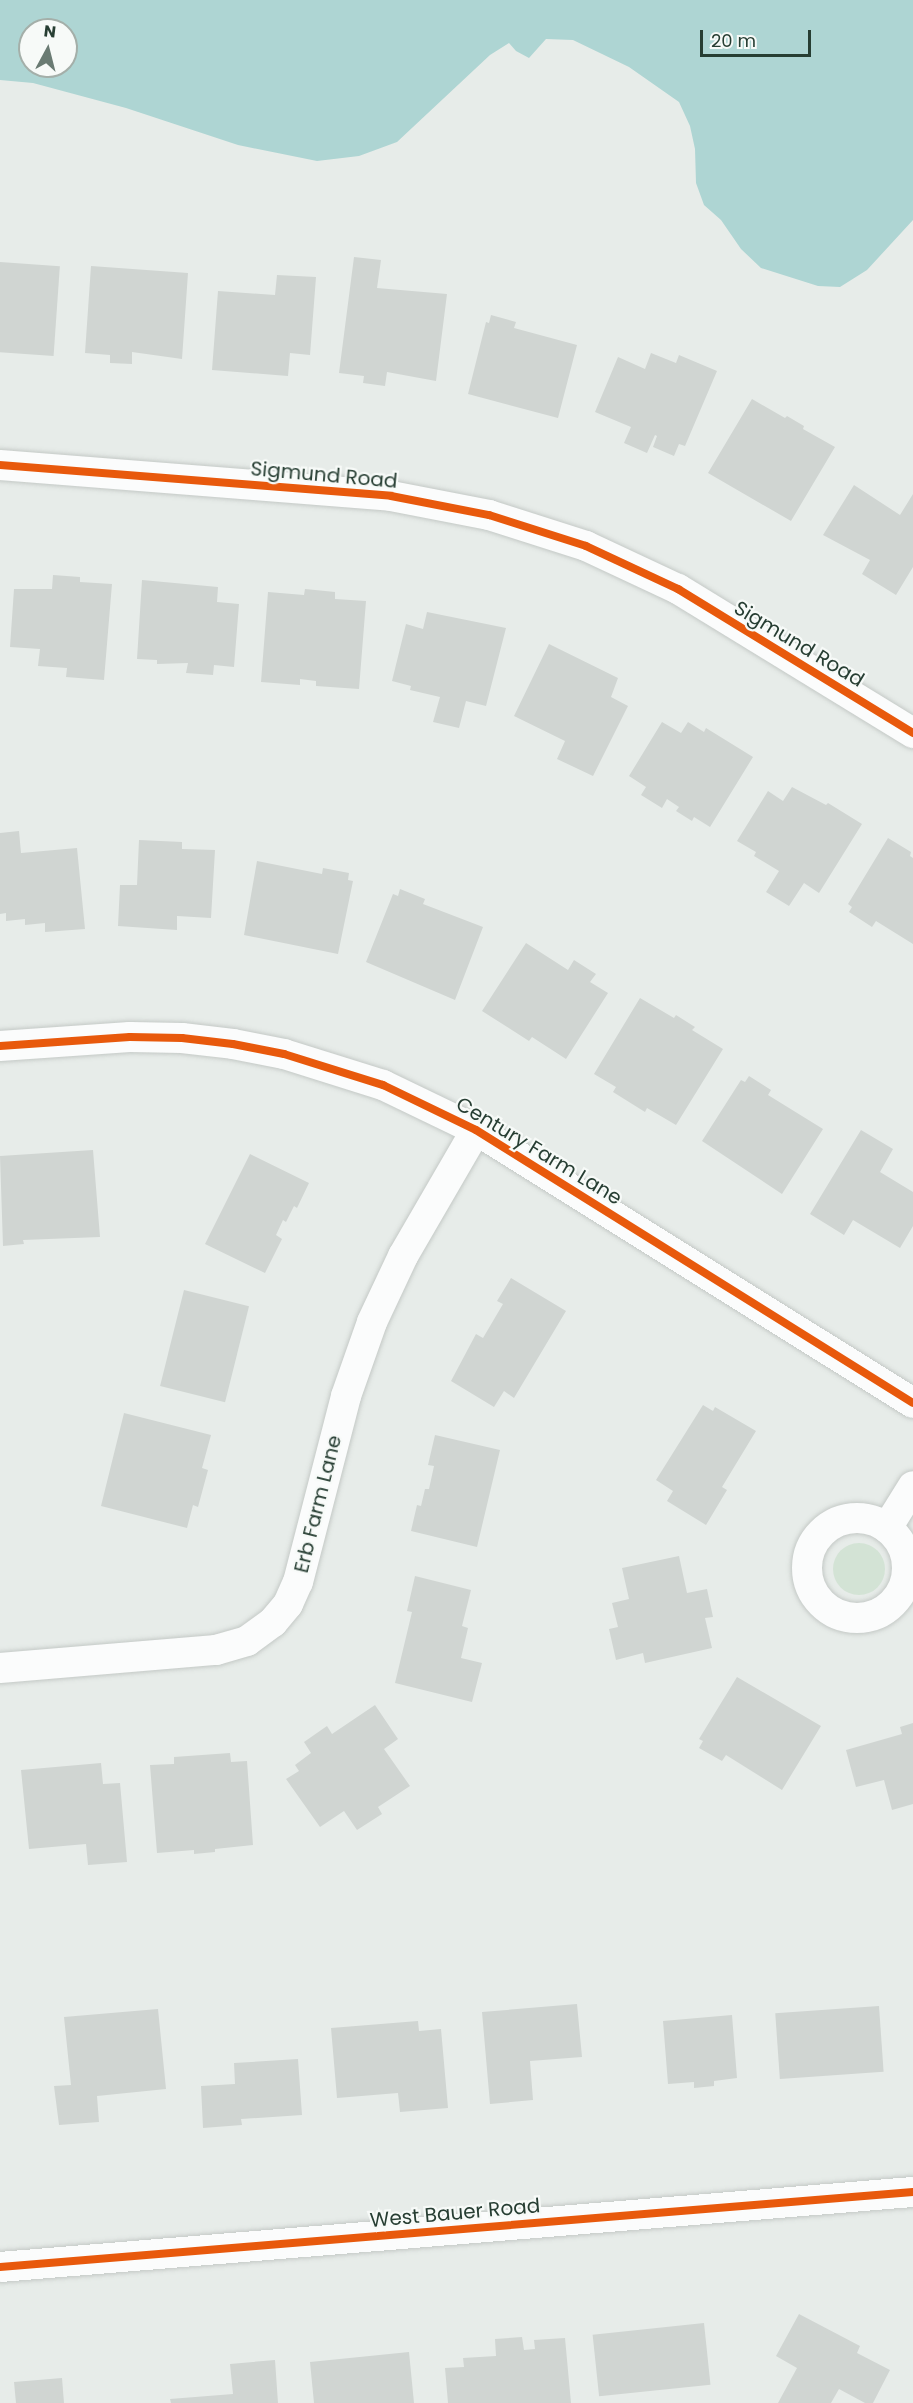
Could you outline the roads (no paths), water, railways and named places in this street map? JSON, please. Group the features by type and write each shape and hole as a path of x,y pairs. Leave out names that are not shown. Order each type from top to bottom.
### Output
{"street":[{"name":"Sigmund Road","path":"0,465 391,496 489,515 586,546 678,589 913,733"},
{"name":"Century Farm Lane","path":"0,1046 130,1037 182,1038 233,1044 324,1065 383,1085 476,1130 913,1403"},
{"name":"Erb Farm Lane","path":"0,1668 216,1650 247,1641 273,1622 288,1604 298,1582 346,1396 372,1322 403,1256 476,1130"},
{"path":"887,1528 913,1486"},
{"name":"West Bauer Road","path":"0,2267 913,2192"}],"water":[{"path":"0,0 913,0 913,220 867,270 840,287 818,286 761,268 741,249 721,220 704,205 696,183 695,149 690,126 679,102 629,67 573,40 546,39 529,58 516,51 509,43 490,55 397,142 359,156 317,161 238,145 126,108 33,83 0,80"}]}
